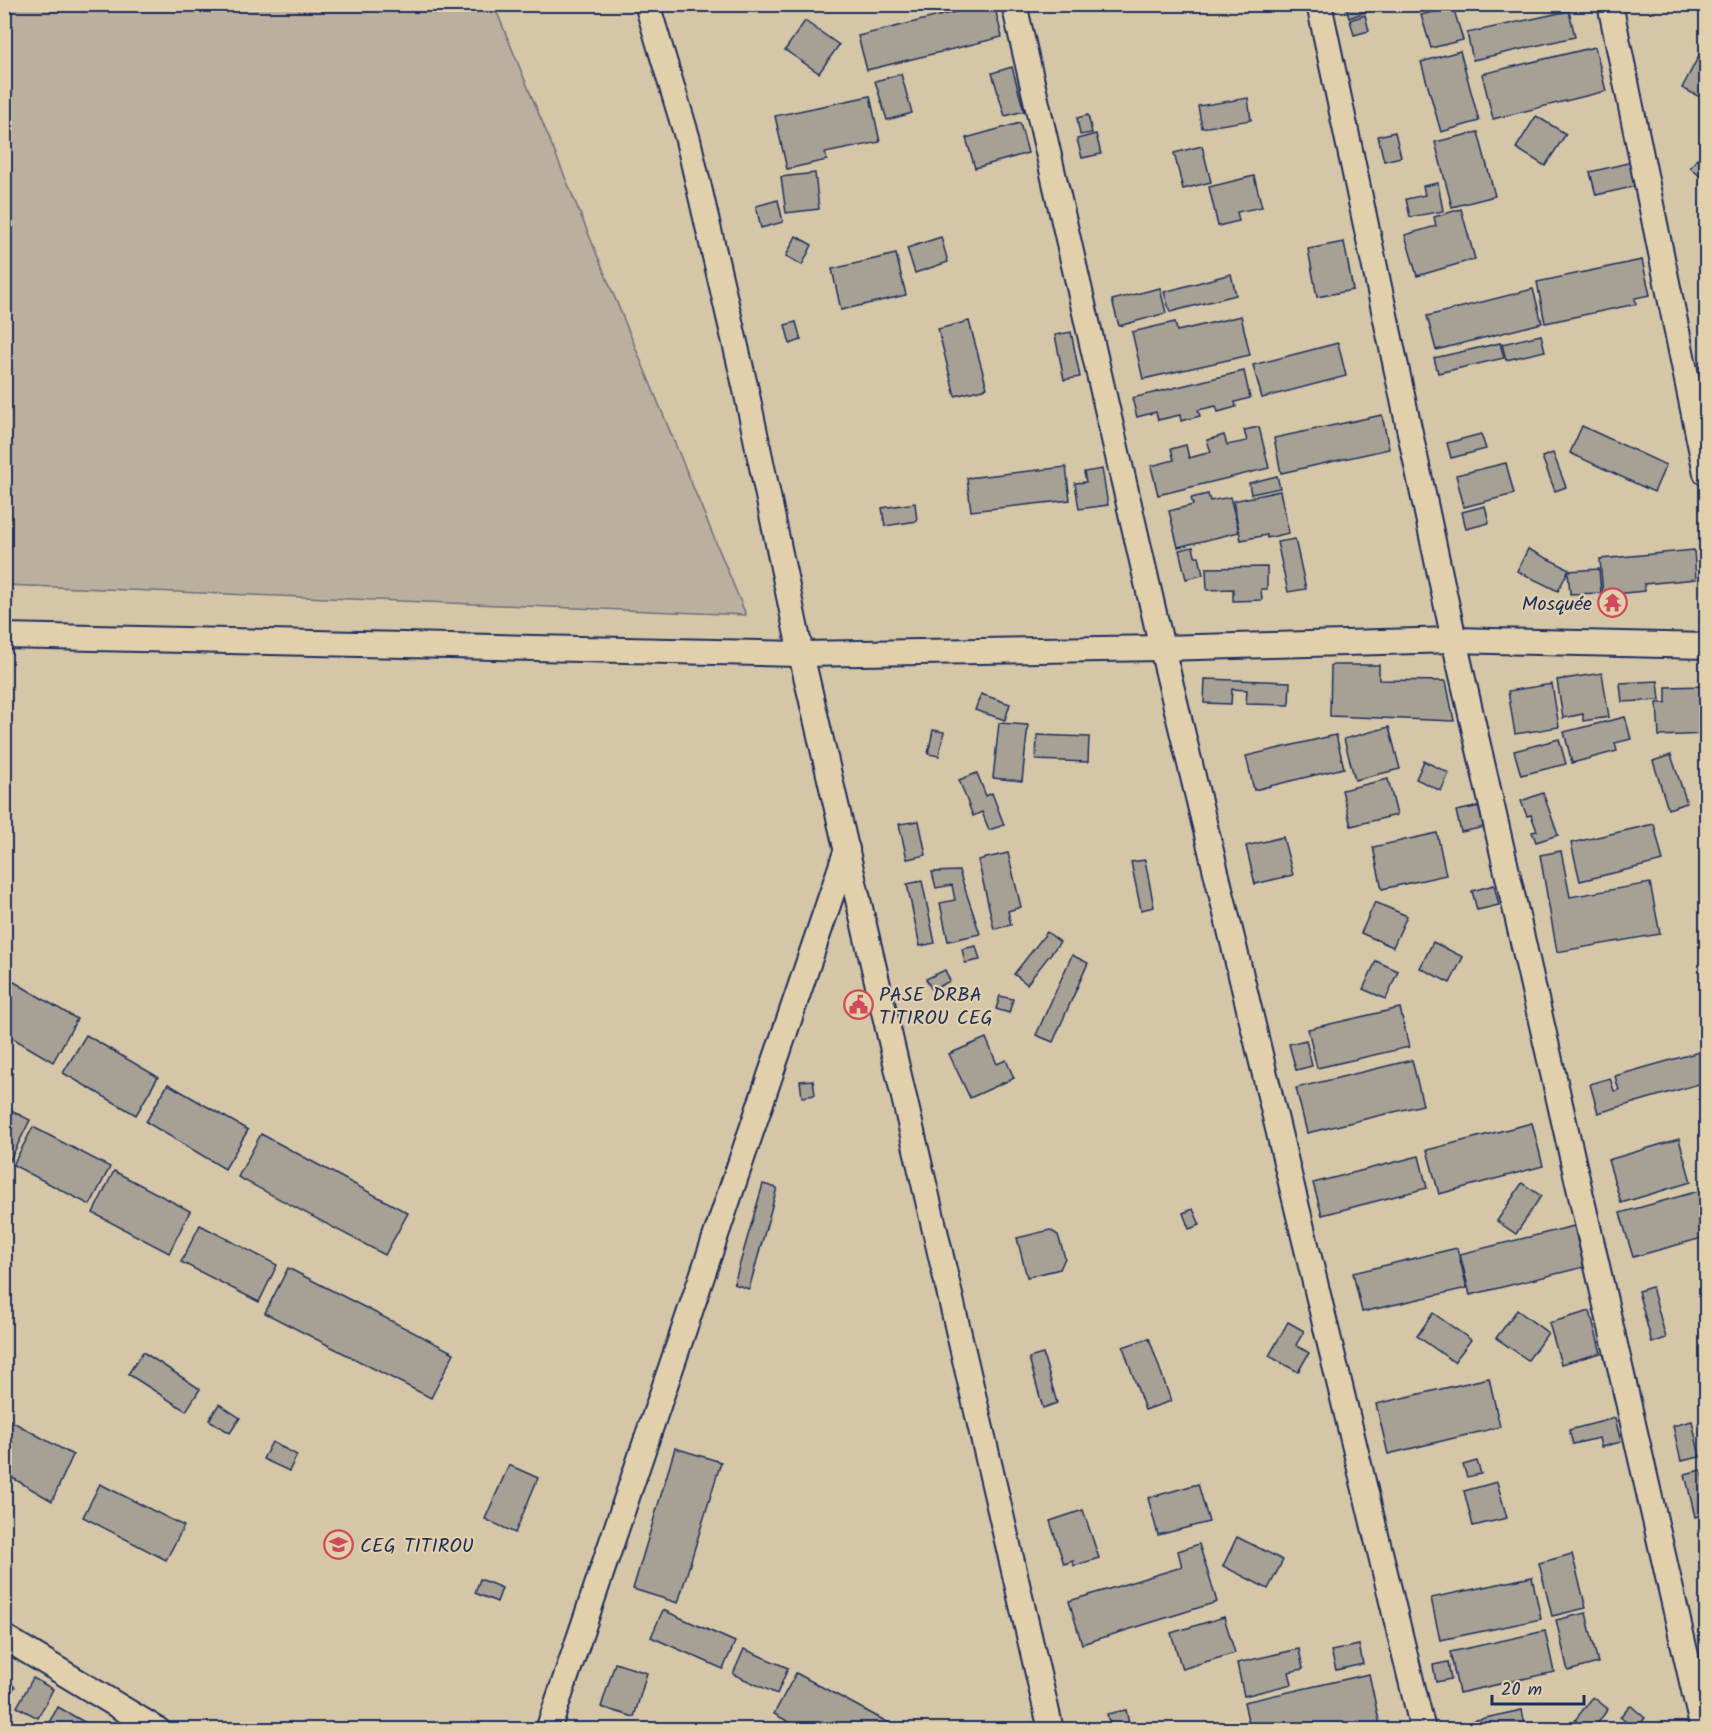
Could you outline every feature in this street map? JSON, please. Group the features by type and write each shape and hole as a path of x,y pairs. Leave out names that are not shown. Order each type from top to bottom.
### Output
{"street":[{"path":"647,4 688,140 746,390 801,654 1051,1730"},
{"path":"1014,4 1162,648 1424,1730"},
{"path":"1319,4 1454,640 1703,1730"},
{"path":"1610,4 1707,473"},
{"path":"4,636 801,654 1454,640 1707,646"},
{"path":"548,1730 847,849"},
{"path":"4,1637 158,1730"}],"shaded area":[{"path":"5,4 487,5 498,15 746,615 5,585"}],"building":[{"path":"994,4 1002,37 867,70 858,36"},
{"path":"1345,4 1369,4 1371,10 1349,18"},
{"path":"1453,7 1463,40 1431,48 1421,15"},
{"path":"1569,11 1575,37 1473,60 1467,33"},
{"path":"1365,15 1369,31 1354,35 1350,20"},
{"path":"805,21 839,45 819,73 785,50"},
{"path":"1706,42 1706,100 1682,88"},
{"path":"1595,47 1606,91 1493,119 1482,74"},
{"path":"1460,51 1479,121 1441,132 1421,62"},
{"path":"1012,67 1024,111 1005,116 992,73"},
{"path":"901,74 912,113 887,120 875,81"},
{"path":"870,96 880,142 825,153 827,160 787,169 775,116"},
{"path":"1248,98 1251,120 1202,128 1198,106"},
{"path":"1088,115 1092,133 1080,135 1077,118"},
{"path":"1536,116 1566,134 1545,166 1516,148"},
{"path":"1020,123 1028,153 975,168 966,138"},
{"path":"1395,132 1401,157 1384,161 1378,136"},
{"path":"1478,132 1495,196 1452,207 1435,142"},
{"path":"1096,134 1101,154 1082,158 1077,139"},
{"path":"1202,146 1211,182 1183,189 1174,153"},
{"path":"1697,159 1706,167 1706,181 1690,168"},
{"path":"1632,162 1637,186 1596,195 1590,172"},
{"path":"815,173 819,209 786,213 781,177"},
{"path":"1254,176 1262,207 1237,212 1239,221 1218,226 1209,187"},
{"path":"1438,183 1443,211 1410,217 1406,199 1425,195 1423,186"},
{"path":"778,200 783,222 761,228 756,206"},
{"path":"1461,209 1475,259 1417,276 1405,235 1436,226 1434,217"},
{"path":"796,236 812,245 802,265 786,256"},
{"path":"941,237 948,262 915,273 907,248"},
{"path":"1344,242 1353,290 1317,297 1308,249"},
{"path":"896,254 906,295 841,310 832,269"},
{"path":"1642,260 1650,295 1635,298 1636,304 1545,323 1537,282"},
{"path":"1231,274 1236,295 1170,312 1164,292"},
{"path":"1160,288 1166,313 1119,326 1112,300"},
{"path":"1533,289 1542,323 1436,350 1427,316"},
{"path":"1241,316 1250,355 1143,379 1132,332 1175,322 1177,331"},
{"path":"969,321 987,388 955,396 938,329"},
{"path":"796,322 801,340 790,344 785,325"},
{"path":"1071,332 1080,377 1064,380 1055,335"},
{"path":"1541,335 1545,351 1506,360 1502,344"},
{"path":"1338,343 1346,376 1262,398 1253,365"},
{"path":"1500,343 1504,358 1438,373 1434,358"},
{"path":"1244,371 1250,398 1235,402 1236,407 1218,412 1216,406 1198,410 1200,416 1181,421 1180,415 1158,420 1156,412 1137,417 1132,398"},
{"path":"1382,415 1389,449 1281,473 1274,438"},
{"path":"1582,426 1666,465 1654,492 1570,453"},
{"path":"1259,427 1269,468 1158,495 1151,466 1174,460 1171,449 1186,445 1189,458 1211,452 1207,440 1224,435 1227,445 1247,441 1244,430"},
{"path":"1481,434 1486,449 1451,458 1447,443"},
{"path":"1553,453 1566,487 1555,491 1542,457"},
{"path":"1506,463 1514,494 1464,507 1456,475"},
{"path":"1066,467 1070,500 971,511 967,478"},
{"path":"1102,469 1108,505 1079,509 1075,483 1086,482 1084,472"},
{"path":"1277,476 1280,488 1251,494 1249,483"},
{"path":"1280,491 1289,533 1241,540 1233,501"},
{"path":"1208,494 1210,501 1230,497 1239,532 1178,547 1169,511 1193,505 1191,498"},
{"path":"915,503 917,521 885,526 882,508"},
{"path":"1485,506 1489,523 1466,529 1462,512"},
{"path":"1295,539 1306,589 1288,592 1277,542"},
{"path":"1193,547 1195,556 1199,556 1203,575 1186,579 1179,550"},
{"path":"1528,549 1569,569 1558,591 1517,571"},
{"path":"1694,550 1696,579 1644,584 1645,591 1603,595 1600,559"},
{"path":"1267,567 1267,589 1261,589 1262,600 1233,601 1233,589 1207,590 1206,568"},
{"path":"1599,569 1601,593 1570,594 1568,571"},
{"path":"1331,665 1379,665 1379,680 1446,681 1454,721 1330,716"},
{"path":"1602,673 1609,717 1583,721 1583,714 1563,718 1557,680"},
{"path":"1205,679 1290,682 1289,705 1246,704 1247,690 1232,689 1231,704 1204,703"},
{"path":"1658,681 1660,700 1622,702 1620,683"},
{"path":"1552,684 1559,727 1515,734 1508,691"},
{"path":"1705,686 1706,734 1659,736 1657,703 1666,703 1666,687"},
{"path":"981,694 1010,704 1005,720 975,710"},
{"path":"1625,717 1631,739 1615,743 1617,751 1572,763 1564,732"},
{"path":"999,723 1028,725 1022,781 993,778"},
{"path":"1389,727 1400,769 1355,780 1344,739"},
{"path":"933,730 944,732 939,756 928,754"},
{"path":"1037,735 1089,737 1088,762 1036,760"},
{"path":"1336,735 1344,768 1254,790 1246,756"},
{"path":"1559,739 1566,764 1521,775 1514,751"},
{"path":"1671,755 1687,803 1668,809 1653,761"},
{"path":"1424,761 1449,773 1441,791 1416,779"},
{"path":"977,773 986,796 992,793 1004,825 989,830 982,812 973,816 959,780"},
{"path":"1388,779 1397,815 1351,826 1342,790"},
{"path":"1543,793 1558,835 1536,842 1532,832 1537,831 1531,815 1527,816 1521,801"},
{"path":"1480,806 1485,827 1461,832 1456,811"},
{"path":"919,821 926,855 907,859 899,824"},
{"path":"1654,824 1663,861 1580,881 1571,843"},
{"path":"1437,833 1446,875 1382,889 1373,847"},
{"path":"1283,837 1293,875 1255,884 1246,846"},
{"path":"1561,851 1570,897 1650,883 1660,934 1557,952 1540,855"},
{"path":"1008,853 1021,907 1008,911 1011,925 994,929 978,860"},
{"path":"1145,860 1154,907 1141,910 1131,862"},
{"path":"959,871 980,934 948,941 940,903 955,900 952,885 936,888 932,872"},
{"path":"922,881 935,943 920,946 907,884"},
{"path":"1494,885 1499,905 1477,910 1472,891"},
{"path":"1375,902 1407,916 1393,947 1361,933"},
{"path":"1047,932 1060,942 1027,984 1014,974"},
{"path":"1433,942 1463,957 1450,983 1420,968"},
{"path":"976,946 980,960 965,963 962,949"},
{"path":"1072,955 1088,963 1053,1042 1036,1035"},
{"path":"1376,961 1398,971 1386,999 1363,989"},
{"path":"945,970 950,981 932,990 926,979"},
{"path":"4,976 77,1019 53,1062 4,1033"},
{"path":"1000,996 1013,999 1009,1013 996,1009"},
{"path":"1400,1008 1409,1047 1317,1068 1308,1029"},
{"path":"86,1035 158,1077 136,1115 63,1073"},
{"path":"986,1038 997,1064 1006,1060 1014,1078 970,1098 949,1054"},
{"path":"1306,1040 1312,1066 1296,1070 1289,1044"},
{"path":"1706,1050 1706,1082 1598,1113 1590,1084 1610,1078 1614,1091 1619,1090 1615,1076"},
{"path":"1412,1060 1423,1105 1307,1133 1296,1088"},
{"path":"813,1080 815,1095 802,1097 800,1081"},
{"path":"168,1084 248,1130 225,1169 146,1122"},
{"path":"4,1107 30,1120 9,1162 4,1160"},
{"path":"1532,1123 1543,1166 1439,1194 1427,1150"},
{"path":"33,1127 110,1167 90,1205 13,1165"},
{"path":"261,1134 408,1213 385,1255 238,1177"},
{"path":"1679,1139 1691,1182 1621,1203 1608,1160"},
{"path":"1419,1156 1427,1188 1322,1215 1313,1183"},
{"path":"114,1171 190,1211 169,1253 93,1213"},
{"path":"1522,1183 1541,1196 1516,1234 1497,1221"},
{"path":"763,1184 777,1188 749,1289 734,1284"},
{"path":"1706,1189 1706,1237 1633,1257 1620,1213"},
{"path":"1193,1209 1200,1225 1189,1229 1183,1213"},
{"path":"200,1225 277,1265 259,1302 181,1262"},
{"path":"1574,1226 1584,1267 1470,1295 1460,1254"},
{"path":"1050,1230 1058,1235 1065,1258 1060,1269 1027,1277 1017,1238"},
{"path":"1457,1248 1467,1288 1362,1312 1353,1273"},
{"path":"288,1268 454,1353 431,1398 265,1313"},
{"path":"1652,1287 1666,1338 1652,1343 1638,1291"},
{"path":"1517,1310 1548,1333 1528,1360 1496,1338"},
{"path":"1590,1311 1601,1353 1561,1364 1549,1323"},
{"path":"1433,1313 1471,1340 1454,1362 1417,1336"},
{"path":"1288,1322 1304,1331 1296,1345 1309,1353 1298,1372 1269,1356"},
{"path":"1149,1338 1171,1401 1145,1410 1123,1347"},
{"path":"143,1352 200,1389 186,1411 128,1374"},
{"path":"1043,1354 1057,1403 1043,1408 1029,1358"},
{"path":"1489,1378 1500,1427 1388,1454 1376,1404"},
{"path":"219,1404 240,1418 230,1433 209,1420"},
{"path":"4,1417 73,1455 52,1501 4,1473"},
{"path":"1615,1418 1621,1442 1601,1447 1599,1438 1573,1444 1569,1430"},
{"path":"1692,1421 1700,1457 1681,1461 1673,1426"},
{"path":"272,1442 297,1455 289,1471 263,1459"},
{"path":"675,1448 721,1462 678,1603 633,1589"},
{"path":"1477,1461 1481,1474 1467,1477 1463,1465"},
{"path":"509,1465 538,1478 515,1533 485,1519"},
{"path":"1701,1470 1706,1491 1706,1514 1695,1517 1685,1474"},
{"path":"1497,1482 1507,1518 1473,1526 1464,1491"},
{"path":"100,1484 184,1526 166,1560 83,1517"},
{"path":"1198,1484 1209,1522 1158,1535 1148,1498"},
{"path":"1083,1510 1099,1558 1074,1566 1073,1561 1064,1564 1050,1521"},
{"path":"1237,1537 1283,1560 1268,1589 1223,1566"},
{"path":"1199,1544 1217,1602 1082,1644 1069,1601 1182,1567 1178,1551"},
{"path":"1572,1554 1586,1608 1552,1616 1539,1563"},
{"path":"1532,1577 1541,1619 1440,1640 1431,1598"},
{"path":"480,1579 502,1588 497,1602 475,1593"},
{"path":"663,1610 735,1642 723,1669 651,1637"},
{"path":"1586,1613 1598,1663 1568,1671 1556,1620"},
{"path":"1224,1617 1235,1653 1182,1669 1171,1633"},
{"path":"1545,1631 1554,1672 1459,1693 1450,1652"},
{"path":"1359,1645 1363,1664 1336,1670 1331,1651"},
{"path":"744,1649 788,1668 777,1694 733,1674"},
{"path":"1299,1649 1303,1669 1289,1672 1292,1684 1244,1696 1237,1663"},
{"path":"1448,1662 1451,1679 1436,1682 1433,1665"},
{"path":"615,1663 647,1673 634,1717 601,1707"},
{"path":"796,1673 902,1730 804,1730 774,1714"},
{"path":"1369,1674 1380,1725 1358,1730 1250,1730 1244,1702"},
{"path":"33,1678 53,1689 38,1718 17,1707"},
{"path":"4,1680 15,1687 5,1700 4,1699"},
{"path":"1593,1697 1608,1709 1593,1730 1588,1730 1575,1720"},
{"path":"1630,1705 1645,1718 1635,1729 1620,1717"},
{"path":"58,1707 98,1730 45,1729"},
{"path":"1126,1710 1130,1728 1111,1730 1107,1714"},
{"path":"1522,1710 1526,1730 1473,1730 1471,1721"}],"place":[{"name":"Mosquée","path":"1613,603"},
{"name":"PASE DRBA TITIROU CEG","path":"858,1005"},
{"name":"CEG TITIROU","path":"339,1545"}]}
